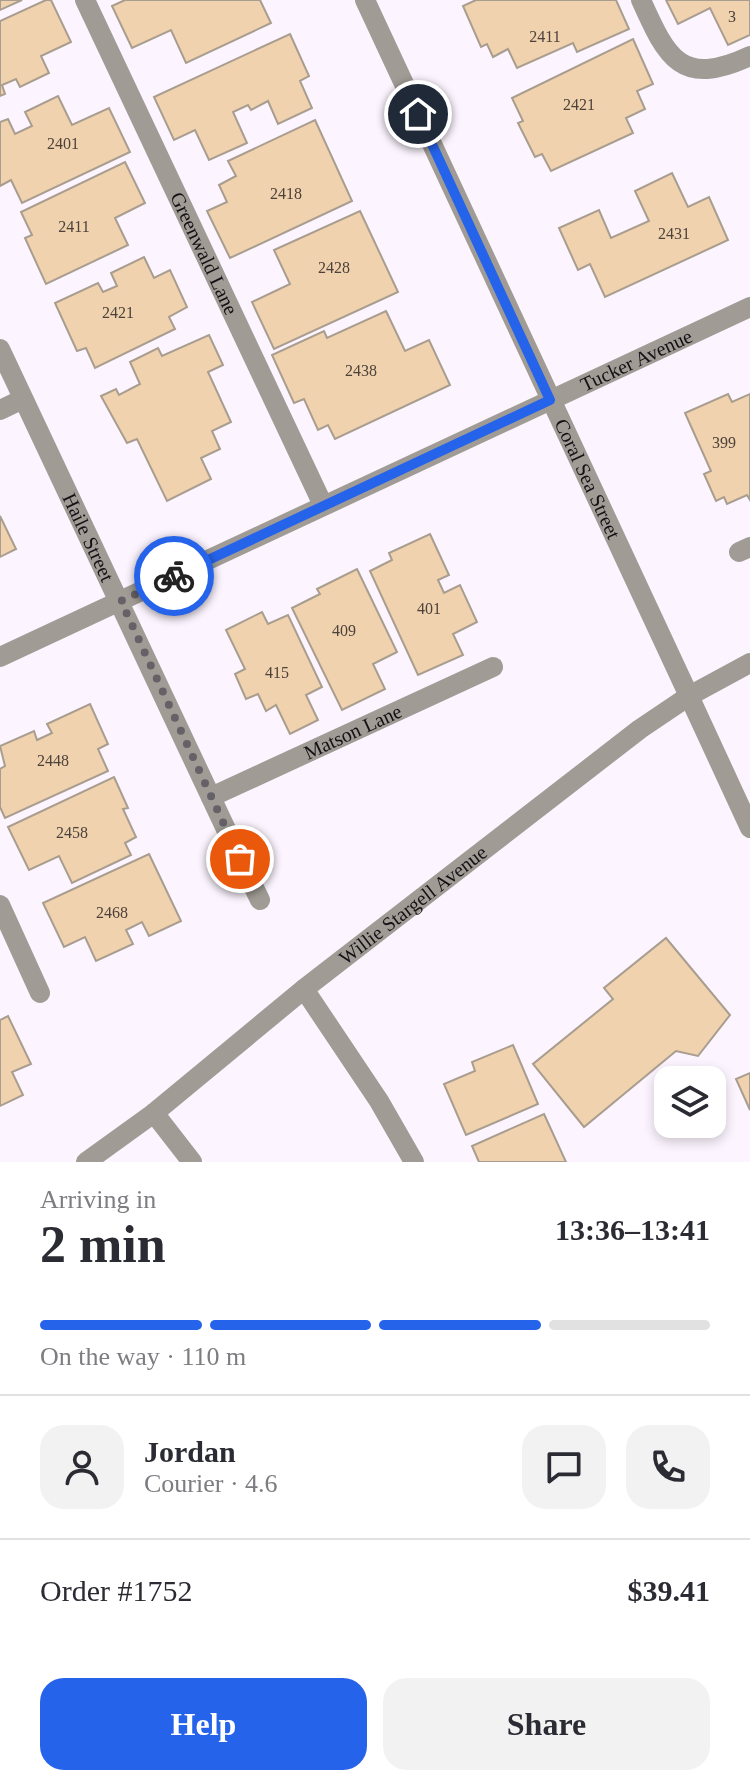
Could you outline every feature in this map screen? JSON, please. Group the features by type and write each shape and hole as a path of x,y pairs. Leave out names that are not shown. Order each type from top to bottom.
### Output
{"street":[{"name":"Greenwald Lane","path":"85,0 323,505"},
{"name":"Coral Sea Street","path":"365,0 750,828"},
{"path":"641,0 663,48 685,65 713,70 750,56"},
{"name":"Tucker Avenue","path":"0,657 750,307"},
{"name":"Haile Street","path":"0,349 260,900"},
{"path":"0,410 23,399"},
{"name":"Willie Stargell Avenue","path":"86,1162 154,1113 304,989 640,729 689,696 750,663"},
{"name":"Matson Lane","path":"211,797 493,667"},
{"path":"0,905 40,993"},
{"path":"304,989 379,1101 414,1162"},
{"path":"154,1113 192,1162"}],"building":[{"path":"0,0 22,0 0,10"},
{"path":"51,0 71,42 41,56 49,73 20,87 16,79 2,85 5,94 0,96 0,21"},
{"path":"125,0 260,0 271,23 186,63 171,30 132,48 112,6"},
{"path":"476,0 616,0 629,29 577,52 573,43 517,68 508,49 493,57 487,44 481,47 463,6"},
{"path":"666,0 750,0 750,35 728,45 710,8 678,24"},
{"path":"290,34 309,76 300,81 312,108 278,124 268,101 251,110 248,105 233,112 247,143 209,160 195,130 174,140 154,97"},
{"path":"633,39 653,84 637,91 645,109 626,118 633,133 551,171 542,154 535,157 518,123 523,121 512,98"},
{"path":"58,96 72,125 109,108 130,152 22,203 11,180 0,186 0,122 8,119 15,134 32,126 25,112"},
{"path":"315,120 352,201 230,258 207,211 227,202 219,185 236,176 228,161"},
{"path":"125,162 145,203 115,218 128,245 46,284 25,238 32,235 21,212"},
{"path":"672,173 688,207 709,197 728,240 605,297 590,264 578,270 559,228 599,210 611,238 649,221 635,191"},
{"path":"360,211 398,292 274,349 252,302 290,284 274,250"},
{"path":"144,257 154,278 170,270 187,307 169,317 175,329 95,368 86,348 77,351 55,303 98,283 103,292 117,286 111,273"},
{"path":"386,311 405,351 429,340 450,385 335,439 328,425 318,430 304,399 294,403 272,355 324,331 327,338"},
{"path":"209,335 223,365 208,372 231,422 212,431 220,449 201,458 211,479 167,501 137,439 127,443 101,396 116,389 119,395 140,384 130,362 158,348 162,356"},
{"path":"728,394 732,402 750,394 750,500 747,495 727,504 724,497 716,501 704,474 711,471 685,413"},
{"path":"0,516 16,549 0,557"},
{"path":"430,534 449,575 438,580 444,593 460,585 477,622 453,634 463,655 418,675 370,571 392,560 389,553"},
{"path":"357,569 397,652 373,664 385,689 342,710 292,608 320,594 317,589"},
{"path":"262,612 268,624 288,615 322,687 306,695 318,720 290,734 276,705 266,711 258,694 246,699 235,674 245,669 226,630"},
{"path":"90,704 108,744 98,749 108,771 5,818 0,807 0,769 5,766 0,746 34,731 37,740 52,733 47,724"},
{"path":"114,777 128,808 123,809 136,837 125,843 131,855 72,883 59,856 29,870 8,827"},
{"path":"149,854 181,921 149,936 142,922 126,930 133,944 96,961 85,937 64,947 43,903"},
{"path":"666,938 730,1015 698,1056 676,1051 654,1066 584,1127 533,1064 613,999 604,988"},
{"path":"8,1016 31,1064 12,1072 23,1095 0,1106 0,1020"},
{"path":"513,1045 538,1104 466,1135 444,1084 475,1071 472,1062"},
{"path":"750,1073 750,1110 736,1079"},
{"path":"544,1114 566,1162 479,1162 472,1146"}],"way so far":[{"path":"174,576 121,601 240,859"}],"route":[{"path":"174,576 550,400 418,114"}]}
